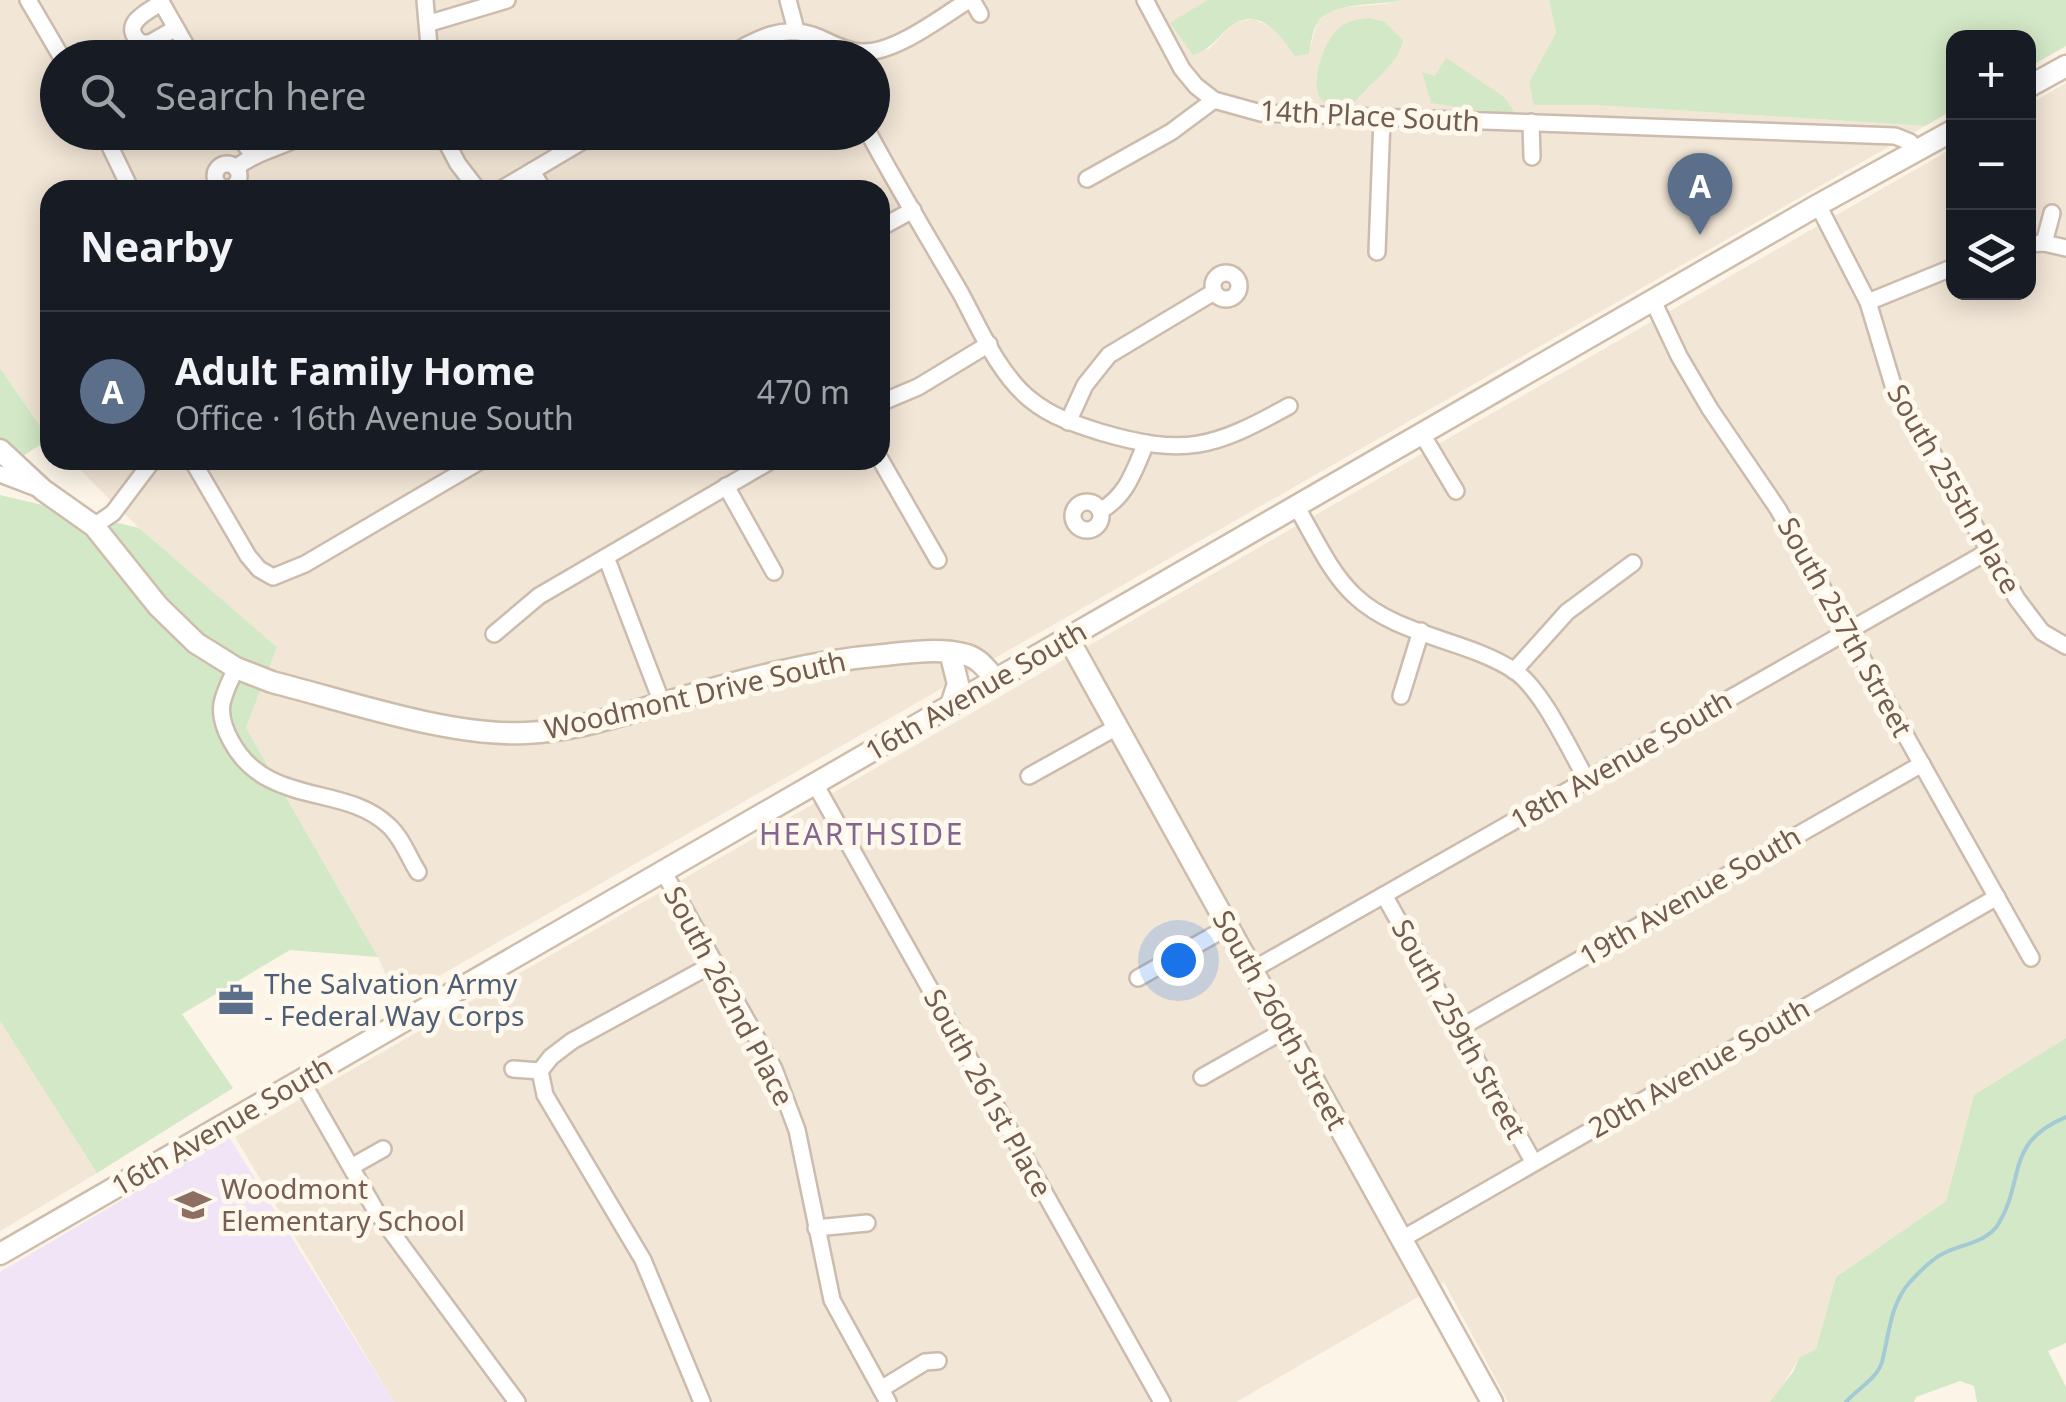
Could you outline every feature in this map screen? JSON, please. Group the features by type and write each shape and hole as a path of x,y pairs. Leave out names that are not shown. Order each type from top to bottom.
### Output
{"main road":[{"path":"2036,83 2066,66"},
{"name":"16th Avenue South","path":"0,1254 1946,135"},
{"name":"Woodmont Drive South","path":"0,450 43,490 94,526 179,629 236,668 272,682 453,727 502,733 570,728 619,718 811,663 898,653 950,652"},
{"name":"South 260th Street","path":"1068,638 1492,1402"},
{"path":"950,706 958,684 950,652 974,658 996,680"}],"street":[{"path":"28,0 51,40"},
{"path":"426,0 430,40"},
{"path":"430,23 507,0"},
{"path":"788,0 796,30"},
{"path":"1087,179 1170,132 1214,100 1182,69 1145,0"},
{"path":"139,40 132,28 136,20 160,1 183,40"},
{"path":"890,46 974,4"},
{"path":"155,40 176,28"},
{"path":"758,40 796,30 822,40"},
{"name":"14th Place South","path":"1214,100 1261,113 1896,136 1910,142 1916,152"},
{"path":"1378,252 1382,119"},
{"path":"1531,122 1532,157"},
{"path":"112,150 126,180"},
{"path":"249,150 252,154"},
{"path":"236,168 252,154 274,150"},
{"path":"451,150 470,180"},
{"path":"517,180 568,150"},
{"path":"878,150 989,344 1028,398 1068,422 1180,448 1236,435 1289,406"},
{"path":"532,171 537,180"},
{"name":"South 255th Place","path":"1818,205 1868,302 1893,385 2030,618 2042,632 2066,646"},
{"path":"890,222 912,210"},
{"path":"2052,213 2036,243 2066,248"},
{"path":"1868,302 1946,269"},
{"path":"1068,422 1085,385 1109,354 1214,292"},
{"name":"South 257th Street","path":"1652,301 1702,396 1778,509 2031,958"},
{"path":"890,399 918,387 989,344"},
{"path":"1422,434 1456,492"},
{"path":"1100,511 1116,502 1127,488 1146,443"},
{"path":"94,526 113,512 144,470"},
{"path":"198,470 254,563 265,574 280,576 465,470"},
{"path":"494,634 539,596 754,470"},
{"path":"886,470 938,560"},
{"path":"0,474 43,490"},
{"path":"726,486 774,572"},
{"path":"1296,506 1353,595 1376,612 1514,671 1540,702 1587,780"},
{"name":"18th Avenue South","path":"1252,970 1989,551"},
{"path":"606,557 662,703"},
{"path":"1514,671 1567,612 1633,564"},
{"path":"1401,696 1421,631"},
{"path":"236,668 222,704 223,715 229,737 251,768 277,784 336,800 372,815 389,826 418,872"},
{"path":"1030,776 1117,727"},
{"name":"19th Avenue South","path":"1458,1029 1922,764"},
{"name":"South 261st Place","path":"814,784 1162,1402"},
{"name":"South 262nd Place","path":"664,871 788,1101 832,1300 884,1395"},
{"name":"South 259th Street","path":"1384,895 1534,1163"},
{"name":"20th Avenue South","path":"1402,1239 1997,897"},
{"path":"1138,978 1228,927"},
{"path":"702,1402 642,1260 545,1095 540,1071 572,1041 715,963"},
{"path":"1202,1076 1286,1030"},
{"path":"513,1069 540,1071"},
{"path":"301,1080 376,1211 517,1402"},
{"path":"351,1167 383,1148"},
{"path":"816,1228 867,1222"},
{"path":"884,1395 925,1362 938,1361"}],"shaded area":[{"path":"0,0 1207,0 1170,23 1208,50 1234,23 1253,19 1277,29 1309,54 1317,22 1334,8 1401,0 1549,0 1556,33 1529,82 1535,105 1596,105 1925,126 397,1000 378,957 246,728 277,647 139,528 80,470 890,470 890,180 40,180 40,426 0,368"},
{"path":"2066,83 2066,1038 1974,1095 1946,1201 1836,1277 1816,1349 1799,1358 1770,1402 1508,1402 1444,1282 1236,1402 394,1402 235,1137 1946,152 1946,300 2036,300 2036,101"},
{"path":"0,1021 97,1173 0,1231"},
{"name":"Woodmont Elementary School","path":"229,1137 394,1402 0,1402 0,1272"}],"green space":[{"path":"1207,0 1401,0 1344,7 1324,16 1315,26 1309,54 1295,56 1269,26 1251,19 1231,26 1210,46 1193,55 1170,23"},
{"path":"1549,0 2066,0 2066,46 2036,63 2036,30 1946,30 1946,114 1925,126 1596,105 1534,105 1529,82 1556,33"},
{"path":"1369,18 1385,22 1403,40 1400,49 1355,102 1337,106 1325,103 1317,82 1323,52 1344,24"},
{"path":"1446,58 1504,97 1517,116 1431,103 1422,72 1435,76"},
{"path":"0,368 40,426 40,445 0,471"},
{"path":"0,495 139,528 277,647 246,728 378,957 290,950 182,1014 233,1088 97,1173 0,1021"},
{"path":"2066,1038 2066,1343 2048,1351 2066,1387 2066,1402 1977,1402 1974,1386 1960,1381 1916,1397 1914,1402 1770,1402 1799,1358 1816,1349 1836,1277 1946,1201 1974,1095"}],"waterway":[{"path":"1846,1402 1879,1368 1903,1291 1941,1255 1994,1229 2007,1207 2025,1150 2033,1138 2066,1117"}],"place":[{"name":"Adult Family Home","path":"1700,235"},
{"name":"The Salvation Army - Federal Way Corps","path":"236,1000"},
{"name":"Woodmont Elementary School","path":"193,1205"}],"district":[{"name":"HEARTHSIDE","path":"862,835"}]}
